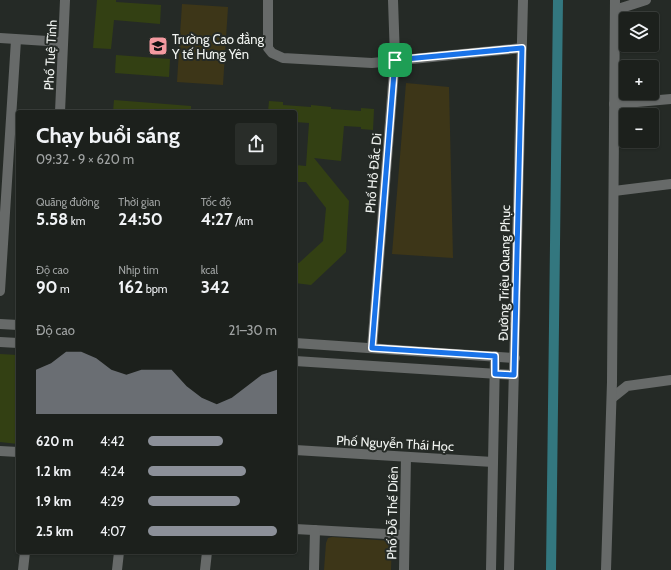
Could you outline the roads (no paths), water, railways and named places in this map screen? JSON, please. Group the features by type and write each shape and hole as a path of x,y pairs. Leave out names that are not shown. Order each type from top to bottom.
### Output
{"street":[{"name":"Phố Tuệ Tĩnh","path":"60,110 65,0"},
{"path":"268,0 268,48 272,53 284,58 372,62 522,48"},
{"name":"Phố Hồ Đắc Di","path":"372,348 395,60 393,0"},
{"name":"Đường Triệu Quang Phục","path":"509,570 523,0"},
{"path":"606,570 612,398 615,5 646,0"},
{"path":"0,38 63,42"},
{"path":"0,291 4,177 16,40"},
{"path":"614,104 671,99"},
{"path":"614,191 671,184"},
{"path":"0,324 16,326"},
{"path":"0,342 16,343"},
{"path":"297,343 514,358"},
{"name":"Đường Triệu Quang Phục","path":"491,570 495,356"},
{"path":"297,361 514,375"},
{"path":"612,398 627,386 671,380"},
{"name":"Phố Nguyễn Thái Học","path":"297,450 406,458 493,462"},
{"path":"0,451 16,452"},
{"name":"Phố Đỗ Thế Diên","path":"404,570 406,458"},
{"path":"297,529 404,535"},
{"path":"314,570 315,530"},
{"path":"23,570 25,554"},
{"path":"117,570 119,554"},
{"path":"205,570 207,554"}],"waterway":[{"path":"551,570 558,0"}],"place":[{"name":"Trường Cao đẳng Y tế Hưng Yên","path":"158,46"}]}
